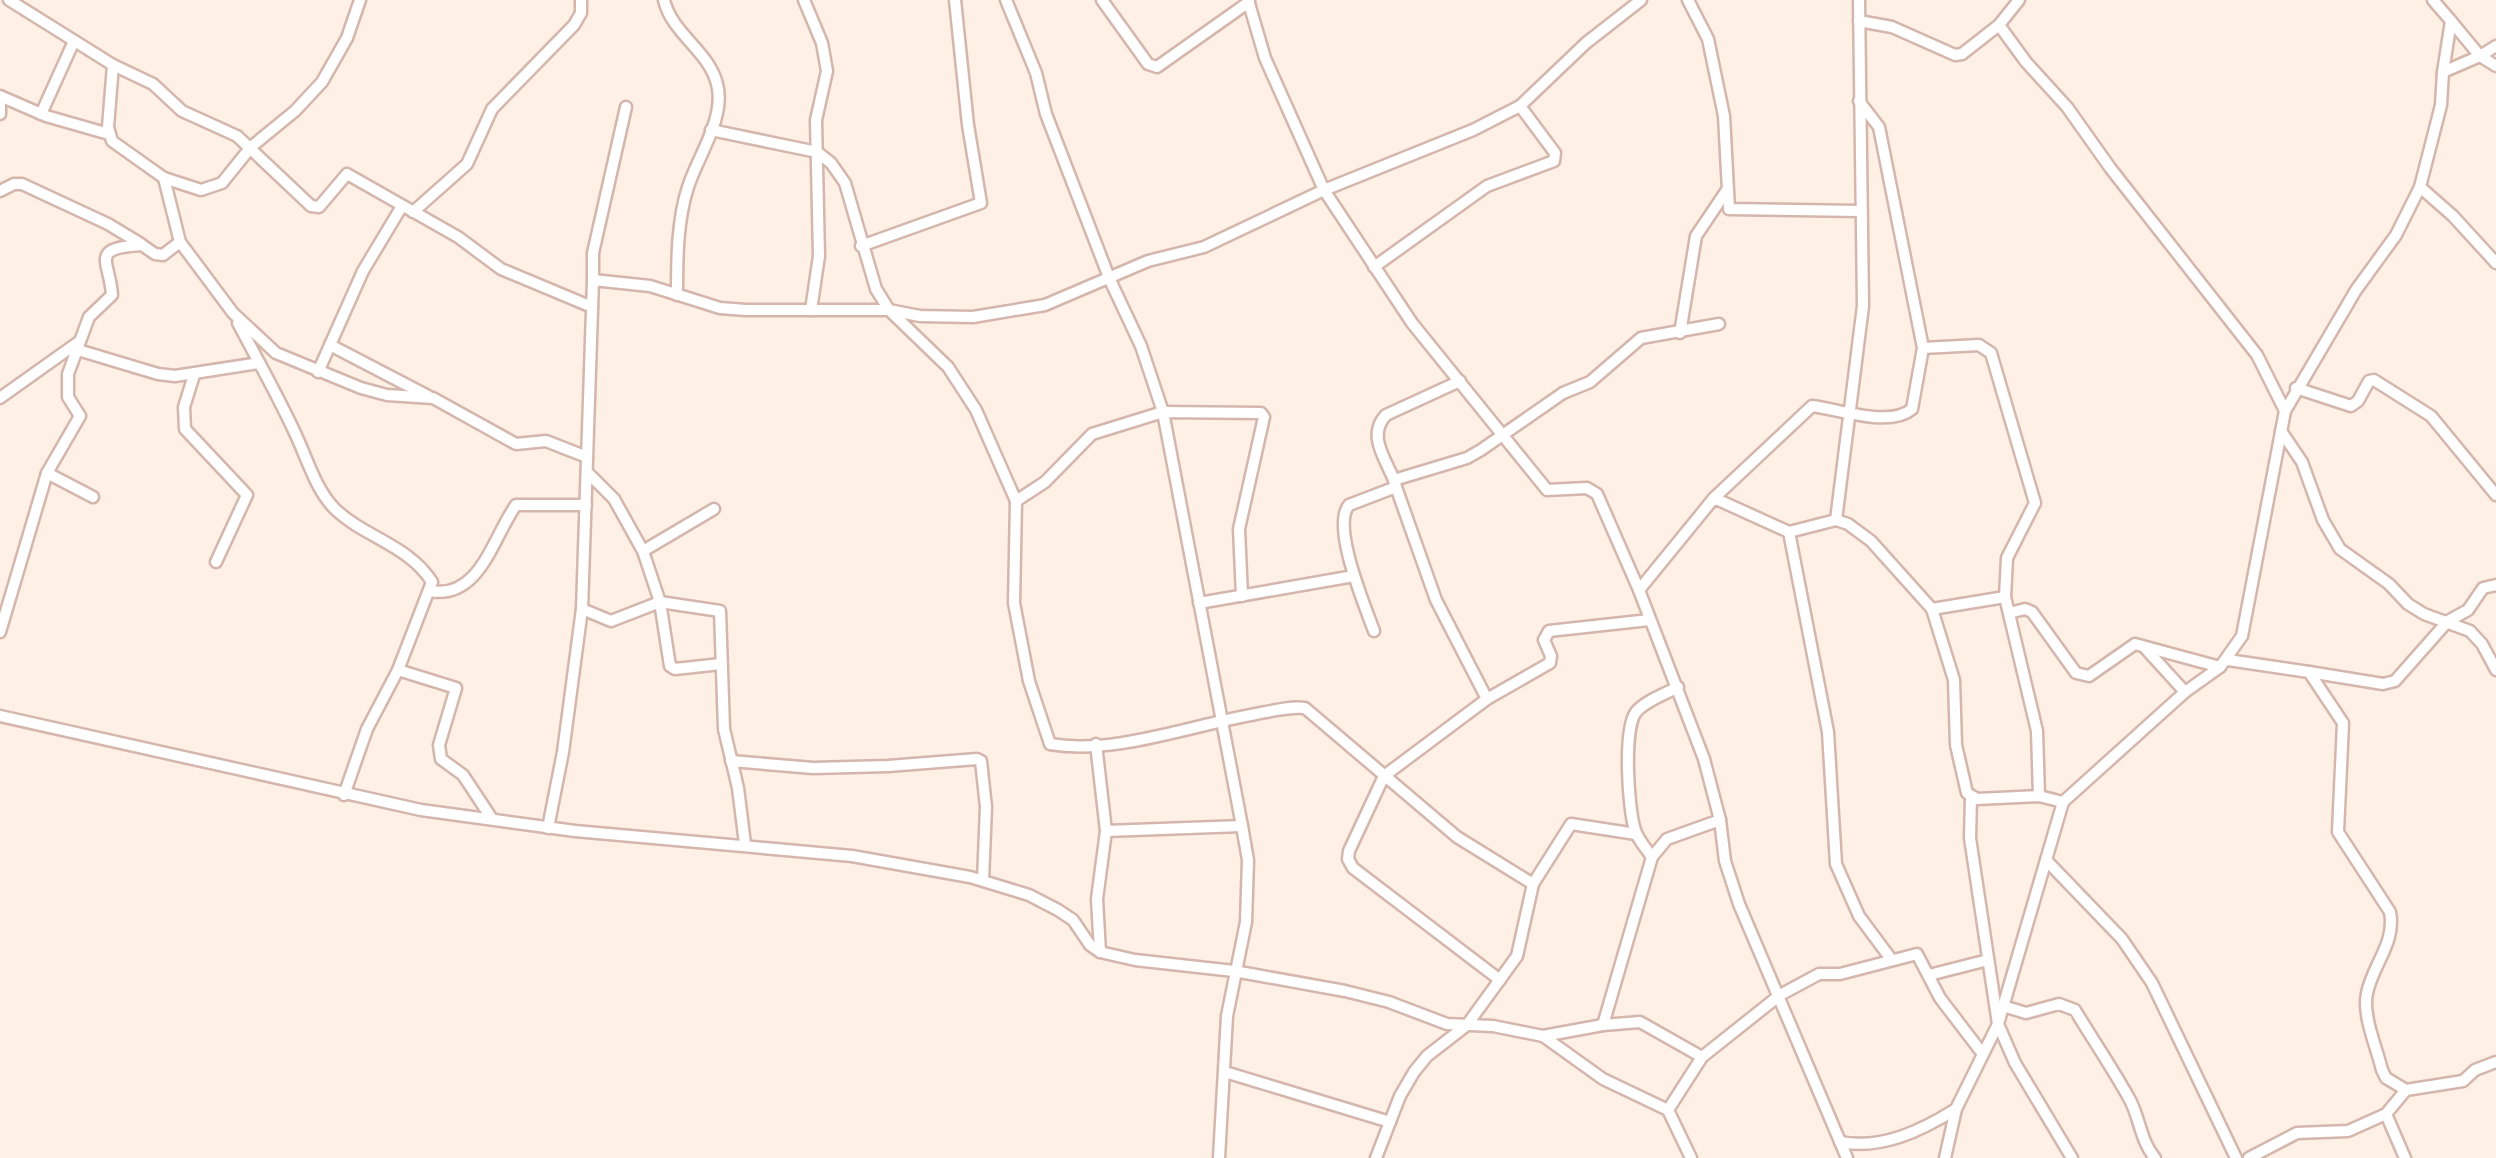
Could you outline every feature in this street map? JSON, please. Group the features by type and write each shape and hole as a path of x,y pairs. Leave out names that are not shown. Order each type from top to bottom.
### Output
{"street":[{"path":"9,0 113,65 153,84 182,111 228,130 314,208 347,174 458,237 501,269 592,307"},
{"path":"113,65 109,134 117,146 164,178 208,190 222,182 250,147 295,111 322,82 347,38 360,0"},
{"path":"318,372 370,258 407,209 467,164 492,109 574,25 581,13 581,0"},
{"path":"664,0 667,15 704,60 718,86 719,103 688,189 680,228 677,295"},
{"path":"804,0 822,43 827,72 816,120 819,256 810,310"},
{"path":"861,246 981,203 955,0"},
{"path":"1006,0 1163,412 1242,826 1248,860 1246,922 1227,1016 1220,1158"},
{"path":"1120,0 1105,4 1148,64 1157,66 1249,1 1266,58 1324,190 1412,323 1548,490 1587,488 1597,494 1704,758 1720,820 1724,862 1739,904 1847,1158"},
{"path":"594,280 633,283 720,308 889,310 920,316 981,316 1045,305 1148,261 1204,247 1324,190 1473,130 1520,106 1586,43 1641,0"},
{"path":"1688,0 1708,39 1724,116 1727,205 1734,210 1860,211"},
{"path":"1836,520 1862,306 1858,0"},
{"path":"1859,21 1892,28 1954,56 2000,25 2018,0"},
{"path":"2433,0 2480,56 2496,66"},
{"path":"1945,1158 1956,1109 1998,1024 2063,802 2185,692 2224,664 2246,624 2285,412 2356,290 2396,235 2420,187 2442,105 2452,21"},
{"path":"2000,25 2257,355 2285,412"},
{"path":"41,114 74,41"},
{"path":"2443,72 2496,46"},
{"path":"0,96 41,114 109,134"},
{"path":"1639,590 1714,498 1806,409 1816,406 1848,416 1908,414 1912,410 1923,348 1879,127 1859,101"},
{"path":"0,105 0,114"},
{"path":"1374,267 1487,186 1554,161 1556,153 1520,106"},
{"path":"548,828 582,609 593,253 626,107"},
{"path":"710,130 817,152 840,172 876,289 889,310 935,352 976,410 1016,501 1014,603 1029,681 1047,741 1058,746 1096,744 1305,708 1457,837 1533,884"},
{"path":"164,178 180,242 233,313 332,506 411,559 429,577 430,591 398,670 368,729 344,795"},
{"path":"0,191 22,184 163,255 180,242"},
{"path":"2420,187 2496,263"},
{"path":"1680,332 1696,236 1727,190"},
{"path":"0,632 46,473 80,416 68,397 66,384 89,317 112,295 104,267 108,254 118,247 142,245"},
{"path":"233,313 276,353 318,372 387,395 433,398"},
{"path":"1374,631 1354,576 1344,511 1349,505 1395,483 1466,458 1563,393 1590,382 1641,338 1719,324"},
{"path":"80,345 158,374 194,374 260,364"},
{"path":"0,398 80,345"},
{"path":"330,345 505,440 525,444 546,441 587,457"},
{"path":"1923,348 1978,345 1991,353 2035,503 2007,558 2005,597 2037,732 2040,796"},
{"path":"194,374 184,407 186,429 247,495 216,562"},
{"path":"2296,388 2352,406 2369,381 2374,380 2431,416 2496,495"},
{"path":"1460,381 1386,415 1376,436 1436,600 1487,699"},
{"path":"1016,501 1044,482 1092,434 1163,412 1256,411 1264,417 1239,530 1242,596"},
{"path":"2281,431 2302,462 2323,520 2340,550 2389,584 2408,604 2476,636 2496,670"},
{"path":"587,472 614,498 643,551 660,602 670,666 675,669 721,664"},
{"path":"46,473 93,497"},
{"path":"1714,498 1790,532 1836,520 1859,530 1932,608 1954,680 1956,745 1972,797 1970,838 1998,1024 2015,1062 2072,1158"},
{"path":"430,591 445,594 465,583 494,548 516,505 586,505"},
{"path":"643,551 714,509"},
{"path":"1790,532 1828,732 1836,864 1859,916 1891,959"},
{"path":"1199,603 1354,576"},
{"path":"2009,613 2024,609 2032,612 2082,676 2102,669 2130,644 2224,664 2383,684 2394,681 2448,621 2468,610 2483,588 2496,585"},
{"path":"1932,608 2005,597"},
{"path":"582,609 611,621 660,602 719,610 724,729 744,844"},
{"path":"1500,980 1354,868 1348,859 1349,851 1368,803 1384,776 1487,699 1550,663 1544,640 1548,631 1648,620"},
{"path":"2145,647 2185,692"},
{"path":"398,670 456,688 439,745 441,759 463,775 492,819"},
{"path":"2309,672 2343,723 2338,832 2390,912 2386,948 2372,977 2366,1003 2382,1070 2386,1078 2406,1090 2463,1081 2475,1070 2496,1062"},
{"path":"1652,856 1636,834 1629,807 1628,760 1633,719 1640,708 1678,687"},
{"path":"0,716 421,810 548,828 852,856 982,880 1029,895 1058,910 1073,920 1090,945 1100,952 1366,995 1437,1022 1542,1036 1640,1022 1702,1058"},
{"path":"1096,744 1106,831 1097,899 1100,952"},
{"path":"731,761 813,768 977,759 981,761 986,807 982,880"},
{"path":"1972,797 2040,796 2063,802"},
{"path":"1603,1025 1652,856 1666,839 1720,820"},
{"path":"1376,1158 1400,1096 1420,1063 1466,1025 1520,950 1533,884 1571,824 1636,834"},
{"path":"1106,831 1242,826"},
{"path":"2046,860 2122,939 2152,983 2236,1158"},
{"path":"1668,1110 1702,1058 1780,995 1819,974 1840,974 1918,954 1940,998 1982,1053"},
{"path":"1929,975 1988,960"},
{"path":"2003,1006 2026,1013 2059,1004 2075,1010 2130,1100 2146,1146 2155,1158"},
{"path":"1542,1036 1603,1080 1668,1110 1690,1158"},
{"path":"1225,1072 1390,1122"},
{"path":"2249,1158 2297,1133 2348,1131 2386,1114 2406,1090"},
{"path":"1840,1142 1856,1146 1884,1142 1916,1131 1956,1109"},
{"path":"2386,1114 2404,1158"}]}
